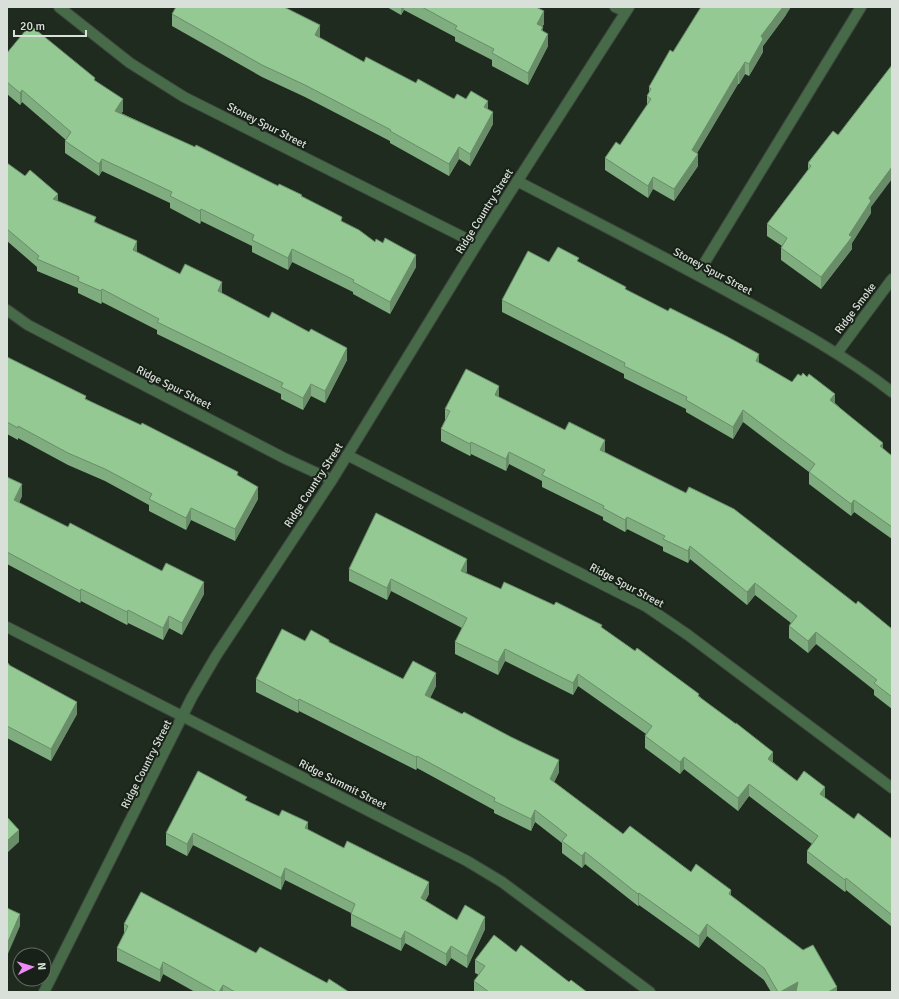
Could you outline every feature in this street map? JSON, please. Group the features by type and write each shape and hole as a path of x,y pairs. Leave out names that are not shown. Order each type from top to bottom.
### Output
{"street":[{"name":"Stoney Spur Street","path":"59,7 130,63 184,97 477,244"},
{"path":"616,7 627,10"},
{"path":"696,275 861,7"},
{"name":"Ridge Country Street","path":"46,991 183,716 216,656 332,480 477,244 627,10"},
{"name":"Stoney Spur Street","path":"517,182 801,331 837,353 892,392"},
{"name":"Ridge Smoke","path":"837,353 892,278"},
{"name":"Ridge Spur Street","path":"7,310 28,325 284,458 332,480"},
{"name":"Ridge Spur Street","path":"347,455 647,607 688,635 892,788"},
{"name":"Ridge Summit Street","path":"7,627 479,868 502,882 650,992"}],"building":[{"path":"176,7 284,7 320,25 315,35 364,62 366,57 416,83 418,79 454,99 457,94 466,99 471,91 488,101 484,107 493,112 470,154 459,147 449,164 390,131 391,130 305,85 262,65 172,14"},
{"path":"422,7 536,7 544,11 537,24 543,27 541,30 548,34 528,73 492,53 494,49 455,29 457,26"},
{"path":"701,7 783,7 761,36 763,39 749,64 745,62 738,72 692,150 698,154 674,189 653,177 648,186 605,158 616,142 620,145 651,99 647,96 651,89 649,87 670,50 673,52"},
{"path":"30,25 95,78 94,80 123,99 115,111 195,147 196,145 278,186 279,184 302,195 301,196 342,217 341,221 359,230 375,242 376,239 383,243 385,238 416,255 390,302 353,282 354,280 292,249 288,258 252,240 254,235 201,209 200,211 170,196 172,192 102,159 99,164 65,141 71,132 22,90 20,93 7,82 7,53"},
{"path":"892,65 892,167 869,198 871,201 849,235 852,237 821,277 781,248 787,238 767,224 811,166 808,163 833,131 838,135"},
{"path":"7,163 25,176 30,170 58,194 53,199 96,217 94,222 137,241 133,250 180,274 185,264 222,282 218,291 269,318 272,312 309,332 311,329 347,348 325,391 311,384 303,398 281,387 283,383 157,322 159,319 102,289 101,291 78,281 79,277 37,259 39,256 7,229"},
{"path":"558,247 579,258 577,261 626,287 625,289 668,311 670,308 759,354 756,361 792,382 798,374 801,376 803,373 807,377 809,374 835,394 830,400 883,443 880,446 892,456 892,527 854,500 851,504 809,472 815,464 743,410 733,427 686,400 687,397 624,366 625,363 502,300 528,251 549,262"},
{"path":"7,357 86,396 85,399 141,425 142,423 238,472 237,475 258,487 235,529 191,508 186,518 149,499 152,494 105,469 68,453 18,426 18,428 7,422"},
{"path":"466,369 499,386 495,395 565,430 569,422 605,440 600,450 686,493 689,487 734,509 856,604 858,601 892,629 892,697 874,683 877,680 816,632 808,641 789,626 797,616 755,583 747,592 690,546 688,551 663,539 665,536 627,517 625,520 603,508 604,506 542,475 545,470 509,452 506,459 471,442 470,444 441,429 450,411 445,409"},
{"path":"7,477 22,484 14,500 68,527 70,523 162,571 166,563 204,582 182,623 169,616 163,628 128,610 127,612 81,589 80,591 7,552"},
{"path":"376,513 467,559 461,571 501,589 504,582 554,605 556,602 602,625 601,627 635,651 637,648 699,694 698,696 773,752 768,759 797,781 804,771 825,787 820,794 854,819 858,813 892,839 892,915 846,878 845,880 807,851 818,836 749,784 738,798 684,757 680,762 645,736 652,726 578,674 573,683 505,649 498,662 455,642 467,618 391,579 387,588 349,569"},
{"path":"282,629 305,641 311,630 329,640 329,642 403,679 413,661 436,673 425,695 462,714 464,712 559,760 550,779 623,834 630,826 691,872 696,864 731,890 729,894 803,950 813,945 837,987 828,992 796,992 798,982 778,992 764,968 707,924 699,936 639,893 638,894 585,852 582,856 562,841 567,835 535,810 531,819 494,801 495,798 417,756 416,757 299,699 298,701 256,679"},
{"path":"7,663 77,702 51,749 7,726"},
{"path":"198,771 247,797 245,800 279,816 282,810 308,822 305,828 344,848 347,841 429,882 421,898 457,920 465,905 485,917 467,956 451,946 446,954 405,931 401,939 351,914 355,904 285,868 281,878 193,833 187,844 166,833"},
{"path":"7,817 19,830 7,841"},
{"path":"141,892 256,953 260,947 327,983 329,979 349,992 235,992 223,985 219,992 217,992 163,962 160,970 117,948 128,926 124,924"},
{"path":"7,908 20,914 7,944"},
{"path":"494,935 516,952 521,945 569,982 571,980 587,992 489,992 474,981 485,966 475,960"}]}
